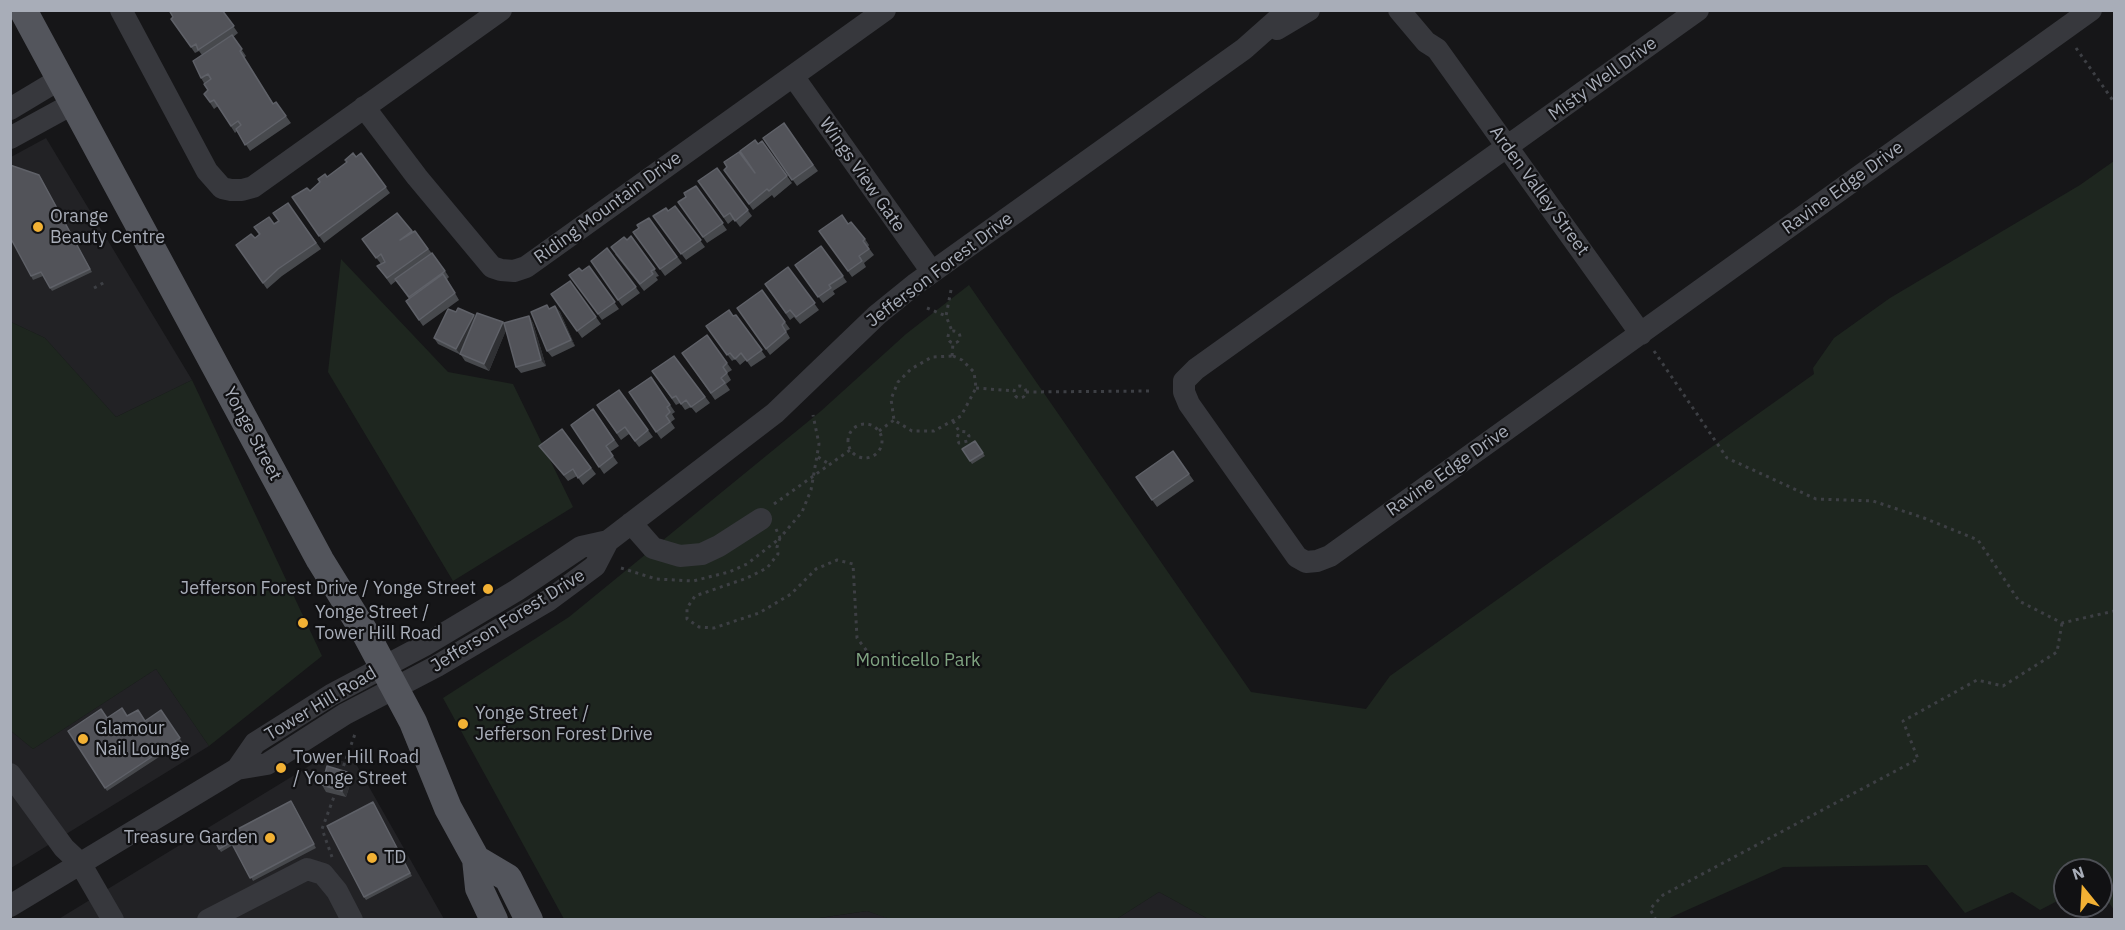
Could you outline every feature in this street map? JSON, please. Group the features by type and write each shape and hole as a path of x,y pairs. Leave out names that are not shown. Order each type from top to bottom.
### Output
{"main road":[{"name":"Yonge Street","path":"23,10 320,560 367,636 413,722 448,808 476,859 479,888 494,920"},
{"path":"476,859 508,878 529,920"}],"street":[{"path":"121,10 207,171 222,188 242,190 253,187 501,10"},
{"name":"Riding Mountain Drive","path":"364,108 417,177 492,267 514,271 526,267 885,10"},
{"name":"Jefferson Forest Drive","path":"1257,39 1288,10"},
{"name":"Jefferson Forest Drive","path":"389,678 437,666 549,600 595,566 608,541 775,413 877,315 932,272 1257,39 1309,10"},
{"name":"Arden Valley Street","path":"1400,10 1426,42 1437,49 1647,342"},
{"name":"Arden Valley Street","path":"1420,10 1435,35 1437,49"},
{"name":"Misty Well Drive","path":"1507,147 1698,10"},
{"name":"Ravine Edge Drive","path":"1507,147 1196,369 1184,381 1184,392 1189,404 1297,557 1306,562 1330,556 1647,342 2091,10"},
{"name":"Wings View Gate","path":"793,76 932,272"},
{"path":"10,109 60,78"},
{"path":"10,138 74,104"},
{"path":"631,523 653,548 680,556 702,554 768,519"},
{"name":"Tower Hill Road","path":"10,906 237,769 267,764 345,714 389,678"},
{"path":"10,774 64,848 80,863 113,920"},
{"path":"208,920 307,869 323,874 337,891 352,920"}],"path":[{"path":"2076,48 2115,102"},
{"path":"94,288 107,281"},
{"path":"951,290 946,316 952,332"},
{"path":"927,308 946,316"},
{"path":"952,332 956,331 960,336 959,341 953,343"},
{"path":"952,332 948,337 953,343 952,356"},
{"path":"1647,342 1727,458 1816,499 1873,501 1924,518 1978,540 2019,602 2062,623 2115,611"},
{"path":"952,356 962,360 974,372 976,388 960,416 953,421 934,431 912,431 894,420 891,399 898,382 911,369 932,357 952,356"},
{"path":"1014,391 1021,386 1026,392"},
{"path":"976,388 1014,391"},
{"path":"1014,391 1019,398 1023,397 1026,392"},
{"path":"1026,392 1152,391"},
{"path":"813,415 819,444 812,490 802,512 780,538 777,547 778,554 767,568 747,578 695,596 687,608 687,619 699,627 714,628 759,613 791,594 816,569 837,560 853,564 857,638 873,659 898,664"},
{"path":"879,431 894,420"},
{"path":"953,421 959,431 957,439 959,443 969,444 967,432 959,431"},
{"path":"869,424 879,431 881,444 875,454 861,457 850,450 848,437 855,427 869,424"},
{"path":"780,538 768,519 816,474 850,450"},
{"path":"818,457 829,464"},
{"path":"1656,920 1650,909 1663,895 1918,759 1903,721 1977,680 2003,686 2057,652 2062,623"},
{"path":"340,775 355,734"},
{"path":"335,794 322,829 335,865"}],"shaded area":[{"path":"46,138 192,380 116,417 45,338 11,322 11,157"},
{"path":"156,669 209,746 11,868 11,731 33,749"},
{"path":"324,757 356,764 444,919 57,920"},
{"path":"1159,892 1208,919 1115,920"},
{"path":"867,911 892,919 806,920"}],"green space":[{"name":"Monticello Park","path":"2114,161 2114,910 2113,858 2053,858 2053,903 2040,910 2012,892 1965,913 1927,865 1783,867 1665,920 1208,919 1159,892 1115,920 892,920 867,911 806,920 564,919 443,698 569,617 821,411 906,334 969,285 1251,692 1366,709 1390,676 1814,374 1813,368 1834,338 1890,298 2080,185"},
{"path":"341,259 448,372 513,384 573,507 453,581 328,372"},
{"path":"11,322 45,338 116,417 192,380 322,656 209,746 156,669 33,749 11,731"}],"building":[{"path":"169,10 222,10 234,26 198,50 196,44 191,47 171,19 173,17"},
{"path":"232,35 273,104 276,102 286,116 245,145 236,129 241,125 238,121 231,126 214,100 210,102 204,94 208,90 204,84 211,79 208,74 201,78 193,61"},
{"path":"784,123 813,165 792,180 763,138"},
{"path":"755,140 758,144 762,141 787,176 749,204 724,170 727,167 724,162 739,152 755,173 740,151"},
{"path":"353,153 356,157 361,153 386,187 319,236 292,197 307,188 310,191 320,182 318,179 325,174 327,177 347,162 345,160"},
{"path":"10,165 39,175 90,269 50,288 41,272 31,276 10,237"},
{"path":"717,168 748,210 735,221 730,213 724,217 698,181"},
{"path":"696,186 723,223 703,237 678,202 686,197 684,193"},
{"path":"288,203 316,243 278,269 263,283 236,245 251,234 255,238 260,234 254,227 269,217 274,224 279,221 273,213"},
{"path":"675,206 701,240 681,254 653,216 666,208 668,211"},
{"path":"397,213 412,231 400,240 415,231 428,249 387,278 377,266 385,262 381,254 376,258 362,239"},
{"path":"842,215 848,224 851,222 865,239 863,241 869,249 859,256 862,261 848,271 819,231"},
{"path":"649,218 677,257 660,269 633,232 639,228 637,225"},
{"path":"631,236 655,269 651,271 653,274 640,284 611,247 624,237 627,240"},
{"path":"821,246 843,276 829,285 831,288 818,297 795,265"},
{"path":"607,248 636,287 618,300 591,261"},
{"path":"432,253 445,271 409,297 395,279"},
{"path":"589,266 615,302 598,314 569,275 579,268 582,271"},
{"path":"788,267 815,303 796,317 790,310 786,313 765,284"},
{"path":"443,274 455,293 419,320 406,301"},
{"path":"570,281 596,317 577,331 551,294"},
{"path":"762,290 785,322 782,325 786,332 766,349 737,308"},
{"path":"547,305 549,309 555,306 571,340 547,351 531,312"},
{"path":"458,308 474,315 456,349 434,338 448,309 456,312"},
{"path":"729,310 733,316 736,315 762,350 747,361 741,353 735,359 730,353 727,355 706,326"},
{"path":"477,313 503,322 484,364 460,354"},
{"path":"529,316 541,360 516,367 504,323"},
{"path":"707,335 727,363 723,367 727,373 721,378 725,383 711,393 682,353"},
{"path":"674,356 705,397 691,407 686,400 681,404 676,396 672,398 652,371"},
{"path":"651,377 670,405 667,407 670,412 666,416 670,422 656,432 629,392"},
{"path":"619,390 648,430 635,441 625,427 617,433 597,405"},
{"path":"593,409 614,440 606,446 613,456 599,467 571,425"},
{"path":"562,429 591,468 578,478 573,469 564,475 539,446"},
{"path":"975,441 983,453 970,461 962,449"},
{"path":"1173,451 1189,474 1152,500 1136,477"},
{"path":"122,708 127,716 138,710 145,721 161,710 180,738 105,788 68,731 101,709 107,718"},
{"path":"327,766 347,772 342,791 322,785"},
{"path":"291,801 314,844 250,878 231,842 219,849 215,841"},
{"path":"373,802 410,873 364,897 327,826"}],"place":[{"name":"Orange Beauty Centre","path":"38,227"},
{"name":"Jefferson Forest Drive / Yonge Street","path":"488,589"},
{"name":"Yonge Street / Tower Hill Road","path":"303,623"},
{"name":"Yonge Street / Jefferson Forest Drive","path":"463,724"},
{"name":"Glamour Nail Lounge","path":"83,739"},
{"name":"Tower Hill Road / Yonge Street","path":"281,768"},
{"name":"Treasure Garden","path":"270,838"},
{"name":"TD","path":"372,858"}]}
